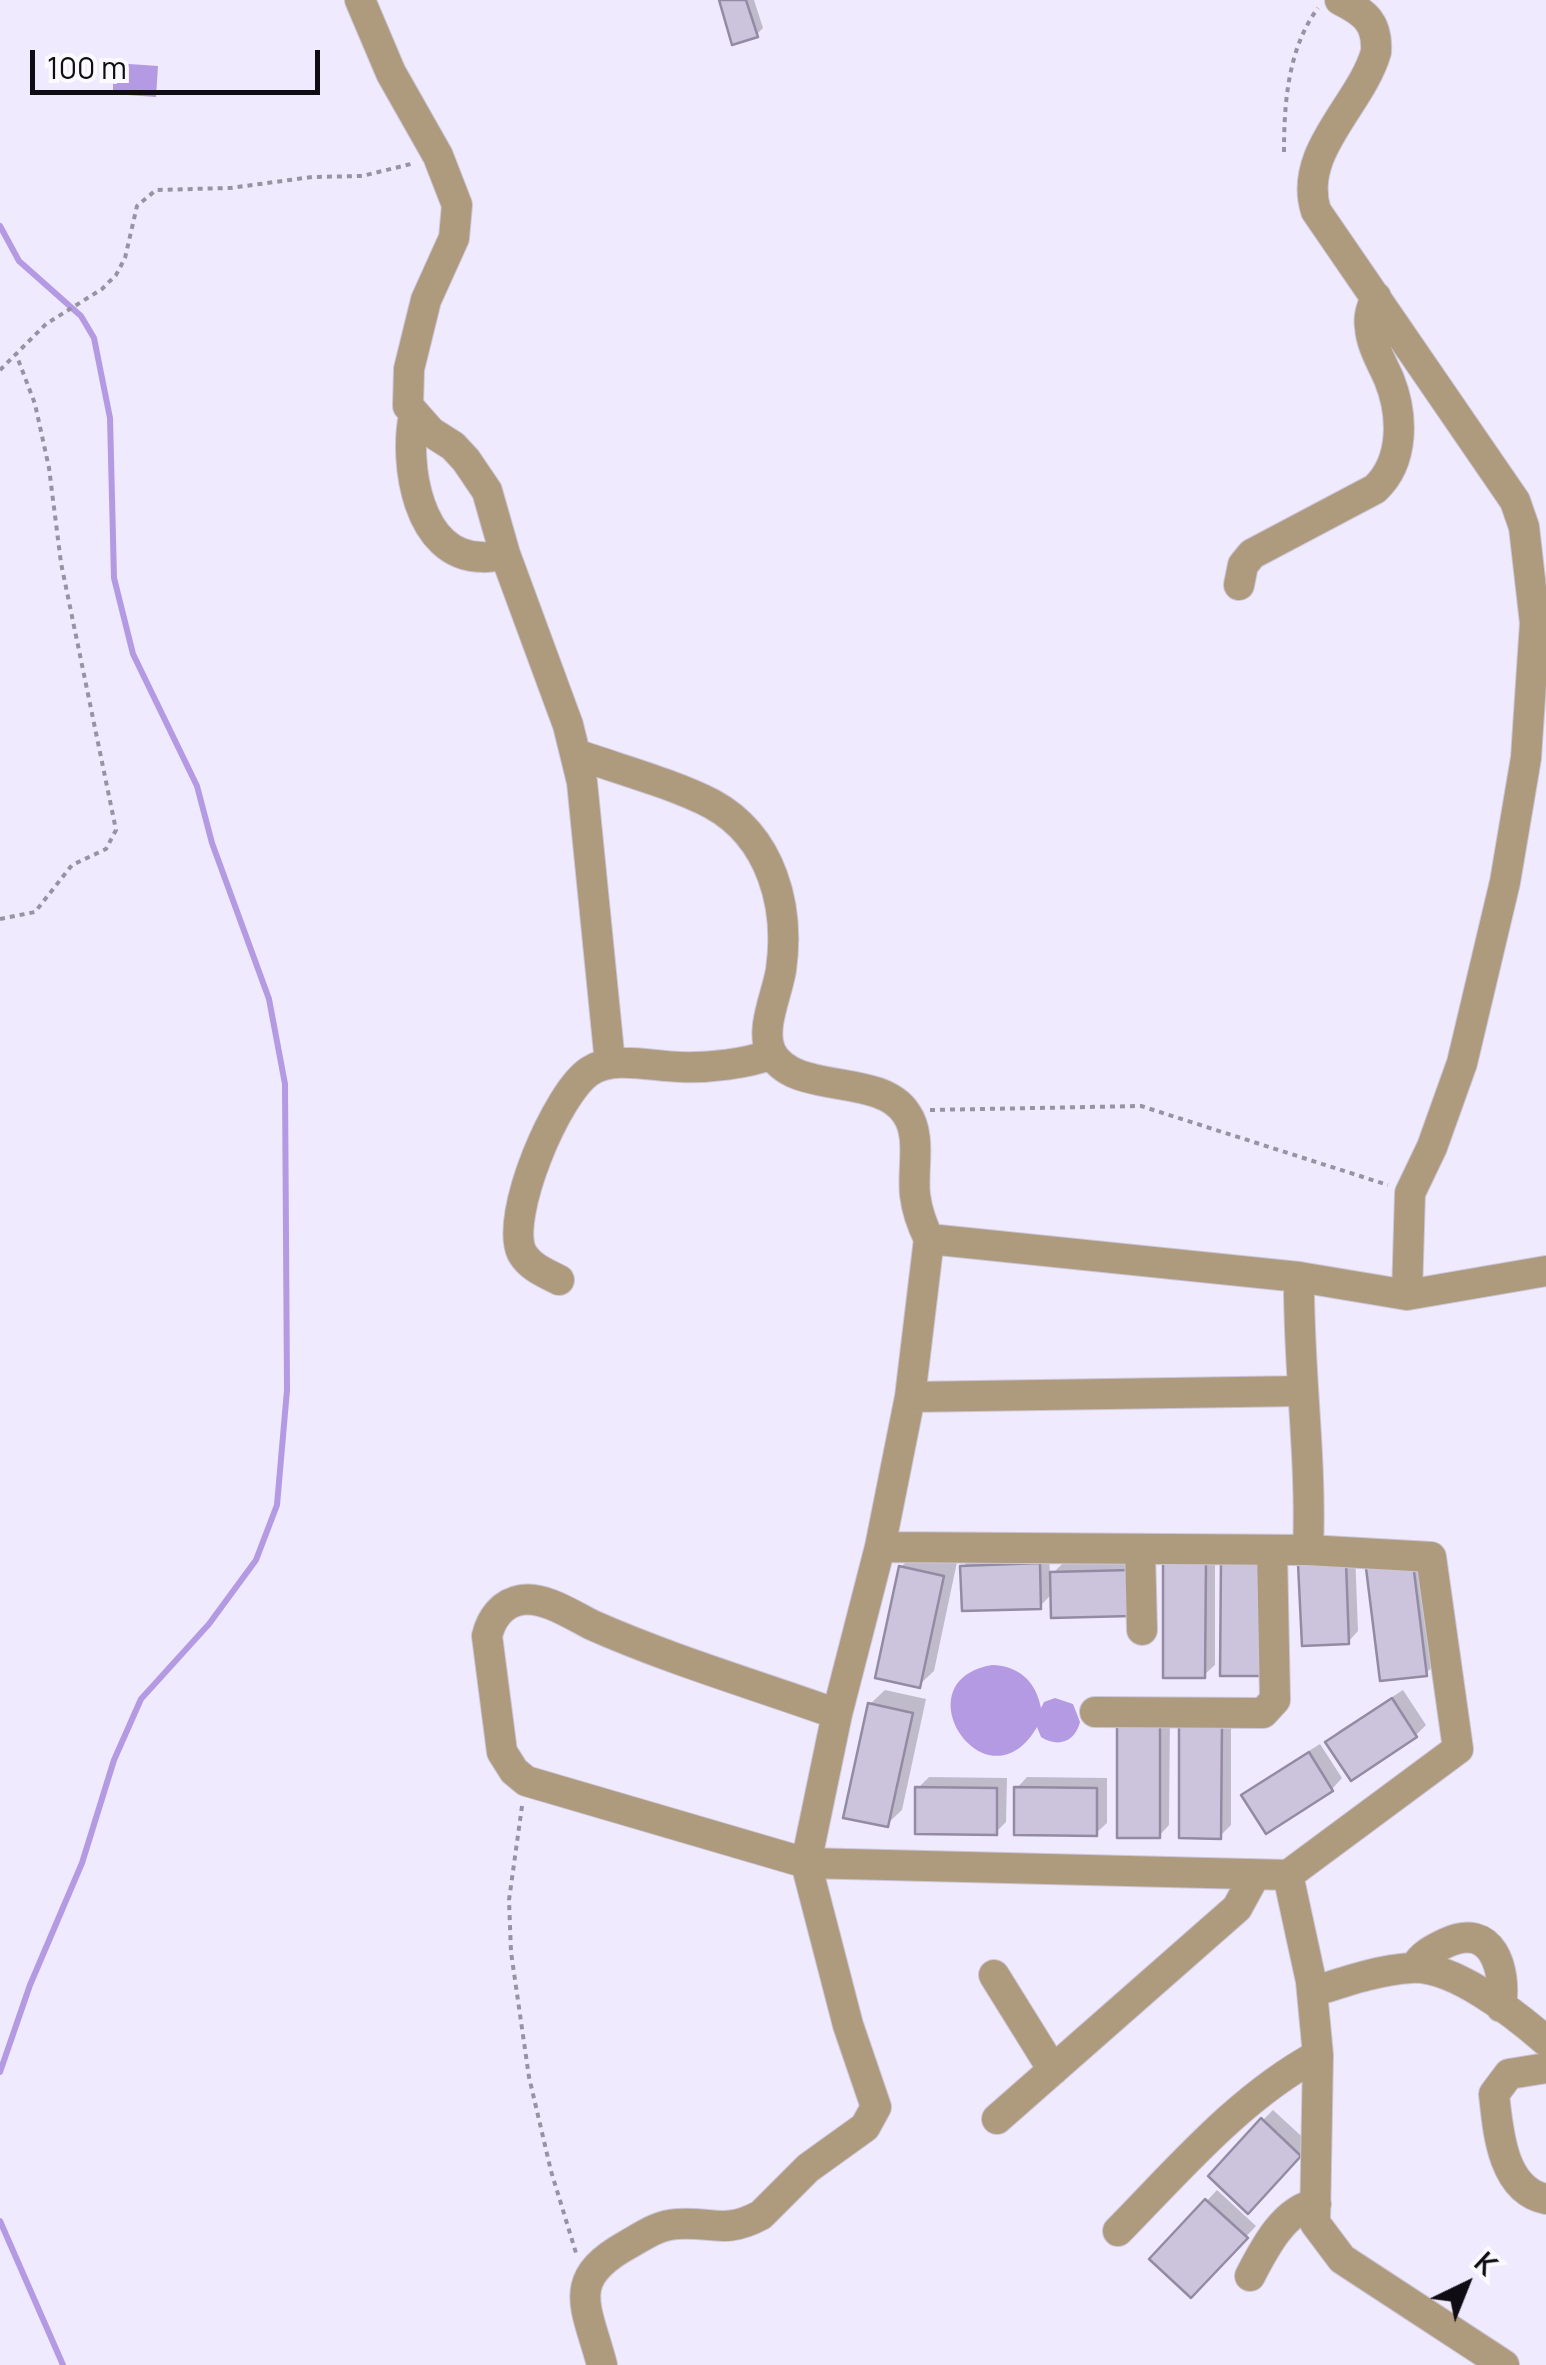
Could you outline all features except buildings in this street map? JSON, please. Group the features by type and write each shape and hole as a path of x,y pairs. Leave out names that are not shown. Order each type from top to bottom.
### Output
{"street":[{"path":"360,0 391,73 455,194 457,227 426,300 408,370 408,406 431,432 453,446 478,475 494,508 506,554 560,700 582,782 610,1063"},
{"path":"1340,0 1369,18 1376,34 1376,52 1317,160 1311,178 1312,200 1515,501 1524,527 1535,623 1526,758 1505,882 1462,1063 1432,1147 1410,1193 1406,1295"},
{"path":"1238,585 1242,565 1252,554 1375,488 1390,472 1399,422 1394,393 1370,330 1370,312 1376,297"},
{"path":"414,415 410,441 412,472 418,500 430,523 448,545 469,556 506,554"},
{"path":"576,754 711,804 736,822 766,858 777,888 783,925 781,967 767,1031 772,1054 790,1071 884,1095 905,1111 914,1132 918,1208 929,1239 910,1398 880,1547 837,1714 806,1863 848,2024 876,2100 870,2121 818,2159 750,2220 728,2227 682,2224 658,2228 602,2259 590,2273 584,2298 602,2365"},
{"path":"559,1280 529,1263 519,1244 528,1176 566,1095 589,1072 610,1063 686,1068 772,1054"},
{"path":"929,1239 1299,1276 1406,1295 1546,1271"},
{"path":"1299,1276 1310,1498 1308,1550"},
{"path":"910,1398 1303,1391"},
{"path":"837,1714 610,1632 540,1601 515,1601 498,1612 487,1636 502,1752 526,1781 806,1863 1288,1876 1458,1750 1431,1558 1308,1550 880,1547"},
{"path":"1140,1550 1142,1630"},
{"path":"1095,1712 1263,1713 1271,1708 1275,1700 1272,1550"},
{"path":"997,2119 1237,1908 1255,1874"},
{"path":"1288,1876 1312,1992 1318,2055 1315,2223 1342,2258 1504,2365"},
{"path":"1415,1967 1420,1958 1438,1946 1463,1935 1477,1937 1494,1953 1501,2008"},
{"path":"1312,1992 1365,1975 1415,1967 1450,1975 1546,2041"},
{"path":"994,1975 1053,2070"},
{"path":"1118,2231 1242,2108 1294,2068 1318,2055"},
{"path":"1546,2068 1509,2074 1494,2094 1497,2126 1514,2177 1529,2194 1546,2200"},
{"path":"1250,2276 1290,2217 1304,2206 1316,2204"}],"path":[{"path":"1284,152 1284,116 1298,43 1324,0"},
{"path":"0,370 57,316 110,282 122,267 137,206 156,190 230,188 312,177 362,176 438,156"},
{"path":"0,918 36,912 72,865 106,849 116,830 61,563 49,468 35,404 16,354"},
{"path":"905,1111 1141,1106 1410,1193"},
{"path":"526,1781 509,1900 514,1978 528,2077 551,2171 579,2261 590,2273"}],"shaded area":[{"path":"115,63 158,66 156,97 113,94 113,84 117,84"},
{"path":"992,1665 1011,1668 1025,1677 1041,1708 1044,1702 1055,1698 1073,1704 1080,1722 1074,1734 1065,1741 1054,1742 1041,1737 1037,1727 1017,1750 996,1756 976,1749 961,1734 952,1714 952,1694 965,1676"}],"waterway":[{"path":"0,226 19,261 81,316 94,338 110,418 114,578 133,654 197,786 212,843 269,999 285,1084 287,1390 277,1505 256,1560 209,1624 141,1699 114,1760 82,1863 30,1985 0,2072"},
{"path":"0,2221 63,2365"}]}
